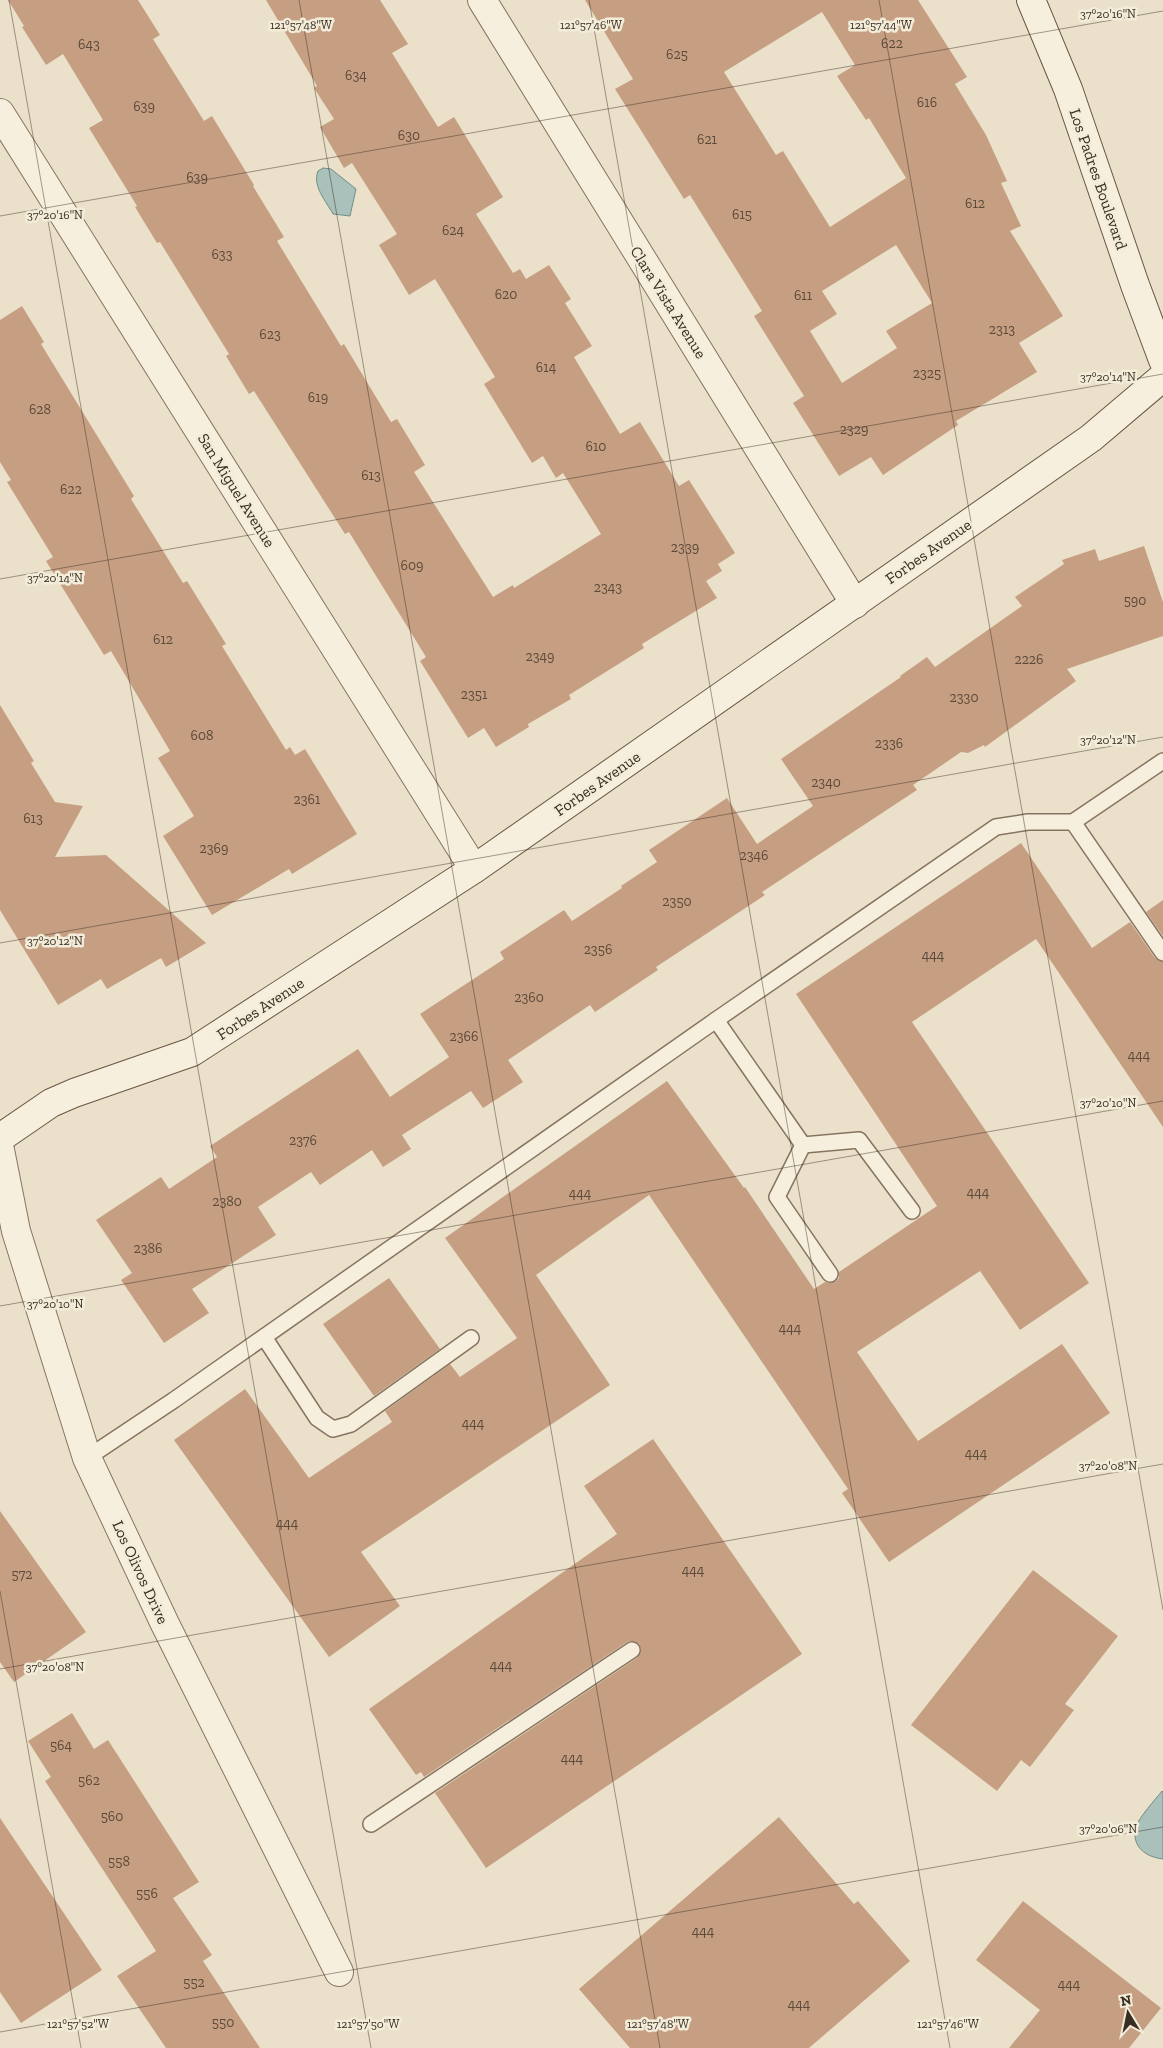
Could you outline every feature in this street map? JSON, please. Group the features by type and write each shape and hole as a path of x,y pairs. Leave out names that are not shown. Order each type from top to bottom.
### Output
{"street":[{"name":"Clara Vista Avenue","path":"482,0 855,604"},
{"name":"Los Padres Boulevard","path":"1031,0 1068,89 1135,285 1163,360"},
{"name":"San Miguel Avenue","path":"0,113 474,868"},
{"name":"Forbes Avenue","path":"0,1138 51,1103 74,1093 192,1052 474,868 855,604 1096,433 1163,377"},
{"name":"Los Olivos Drive","path":"0,1150 16,1231 88,1458 165,1624 339,1972"}],"lane":[{"path":"88,1458 996,827 1028,822 1073,822 1163,761"},
{"path":"1073,822 1163,954"},
{"path":"716,1020 803,1145"},
{"path":"803,1145 860,1140 912,1211"},
{"path":"803,1145 777,1198 830,1274"},
{"path":"264,1337 317,1418 333,1429 351,1424 471,1338"},
{"path":"371,1824 632,1650"}],"water":[{"path":"323,168 331,169 356,189 350,216 333,214 324,199 317,182 318,171"},
{"path":"1162,1791 1163,1859 1151,1856 1141,1850 1135,1834 1140,1818"}],"building":[{"path":"8,0 138,0 160,35 153,39 204,121 212,116 284,237 277,241 341,346 344,344 391,422 397,419 425,465 414,472 493,597 513,585 514,588 601,534 563,473 556,478 543,456 532,463 484,384 495,377 435,279 409,295 379,245 397,234 352,163 344,168 320,127 334,119 314,88 317,86 266,0 380,0 408,44 392,53 438,127 454,117 503,197 476,214 513,273 520,269 526,279 549,265 571,299 565,303 592,346 574,357 620,434 640,422 679,486 689,480 735,553 718,564 722,571 706,581 717,598 642,644 644,648 569,695 571,699 528,724 529,727 496,747 484,728 468,738 420,661 426,657 349,532 345,534 254,391 249,394 226,356 229,354 160,242 157,243 135,207 137,206 89,128 103,120 63,54 46,65 22,27 24,26"},
{"path":"585,0 918,0 967,77 955,84 986,135 1007,181 1001,183 1021,226 1010,231 1063,316 1019,343 1037,372 956,421 958,425 883,475 871,457 839,476 793,403 804,396 754,316 762,311 690,195 684,199 615,89 633,79","holes":["822,12 855,65 837,76 866,120 869,118 906,178 830,227 783,151 776,155 724,72","896,245 932,303 886,331 897,348 842,383 810,331 837,314 822,291"]},
{"path":"22,306 44,342 41,344 134,496 131,499 183,583 187,581 226,644 222,646 286,750 290,747 295,755 305,749 357,834 292,874 289,869 212,915 163,836 194,816 158,758 170,751 111,651 104,655 46,561 53,557 7,482 11,480 0,462 0,320"},
{"path":"1144,546 1163,602 1163,636 1067,669 1076,681 985,747 984,745 968,753 961,752 913,785 917,790 762,892 765,895 656,967 658,970 595,1012 590,1005 508,1060 523,1082 483,1108 471,1091 402,1135 411,1149 383,1167 372,1150 320,1185 311,1172 258,1207 276,1235 192,1289 209,1313 164,1343 121,1280 132,1273 96,1220 161,1177 169,1189 217,1157 210,1146 358,1049 390,1097 449,1057 420,1014 504,959 500,952 564,910 572,921 622,888 621,886 657,862 649,850 727,798 757,844 813,806 781,759 901,677 927,657 935,667 1022,606 1015,597 1064,564 1062,560 1095,549 1099,561"},
{"path":"0,705 34,761 31,763 55,802 83,806 55,857 106,855 206,943 166,967 161,958 107,989 101,979 58,1005 0,910"},
{"path":"1021,843 1092,948 1130,922 1155,958 1163,962 1163,1127 1036,939 912,1022 1089,1283 1020,1330 980,1271 857,1352 918,1441 1062,1344 1110,1413 889,1562 842,1493 848,1489 649,1195 536,1275 610,1385 361,1552 400,1606 329,1657 174,1440 245,1389 309,1478 392,1422 385,1411 450,1364 460,1377 517,1338 445,1238 667,1081 745,1187 814,1289 825,1282 836,1281 839,1278 839,1272 937,1206 796,994"},
{"path":"1163,900 1163,936 1146,912"},
{"path":"389,1278 440,1349 374,1396 323,1324"},
{"path":"653,1439 802,1654 486,1868 435,1793 637,1658 641,1650 639,1644 632,1641 627,1642 424,1777 421,1772 416,1775 369,1709 617,1534 584,1486"},
{"path":"0,1511 86,1632 14,1682 0,1662"},
{"path":"1033,1570 1118,1636 1065,1704 1074,1710 1030,1767 1021,1760 997,1791 911,1725"},
{"path":"72,1713 94,1749 108,1740 199,1882 173,1898 212,1955 203,1961 260,2048 166,2048 117,1976 156,1951 45,1781 51,1777 28,1741"},
{"path":"779,1817 854,1904 858,1901 910,1961 809,2048 630,2048 579,1989"},
{"path":"0,1818 102,1970 21,2023 0,1992"},
{"path":"1023,1901 1161,2008 1129,2048 1009,2048 1040,2010 976,1960"}]}
